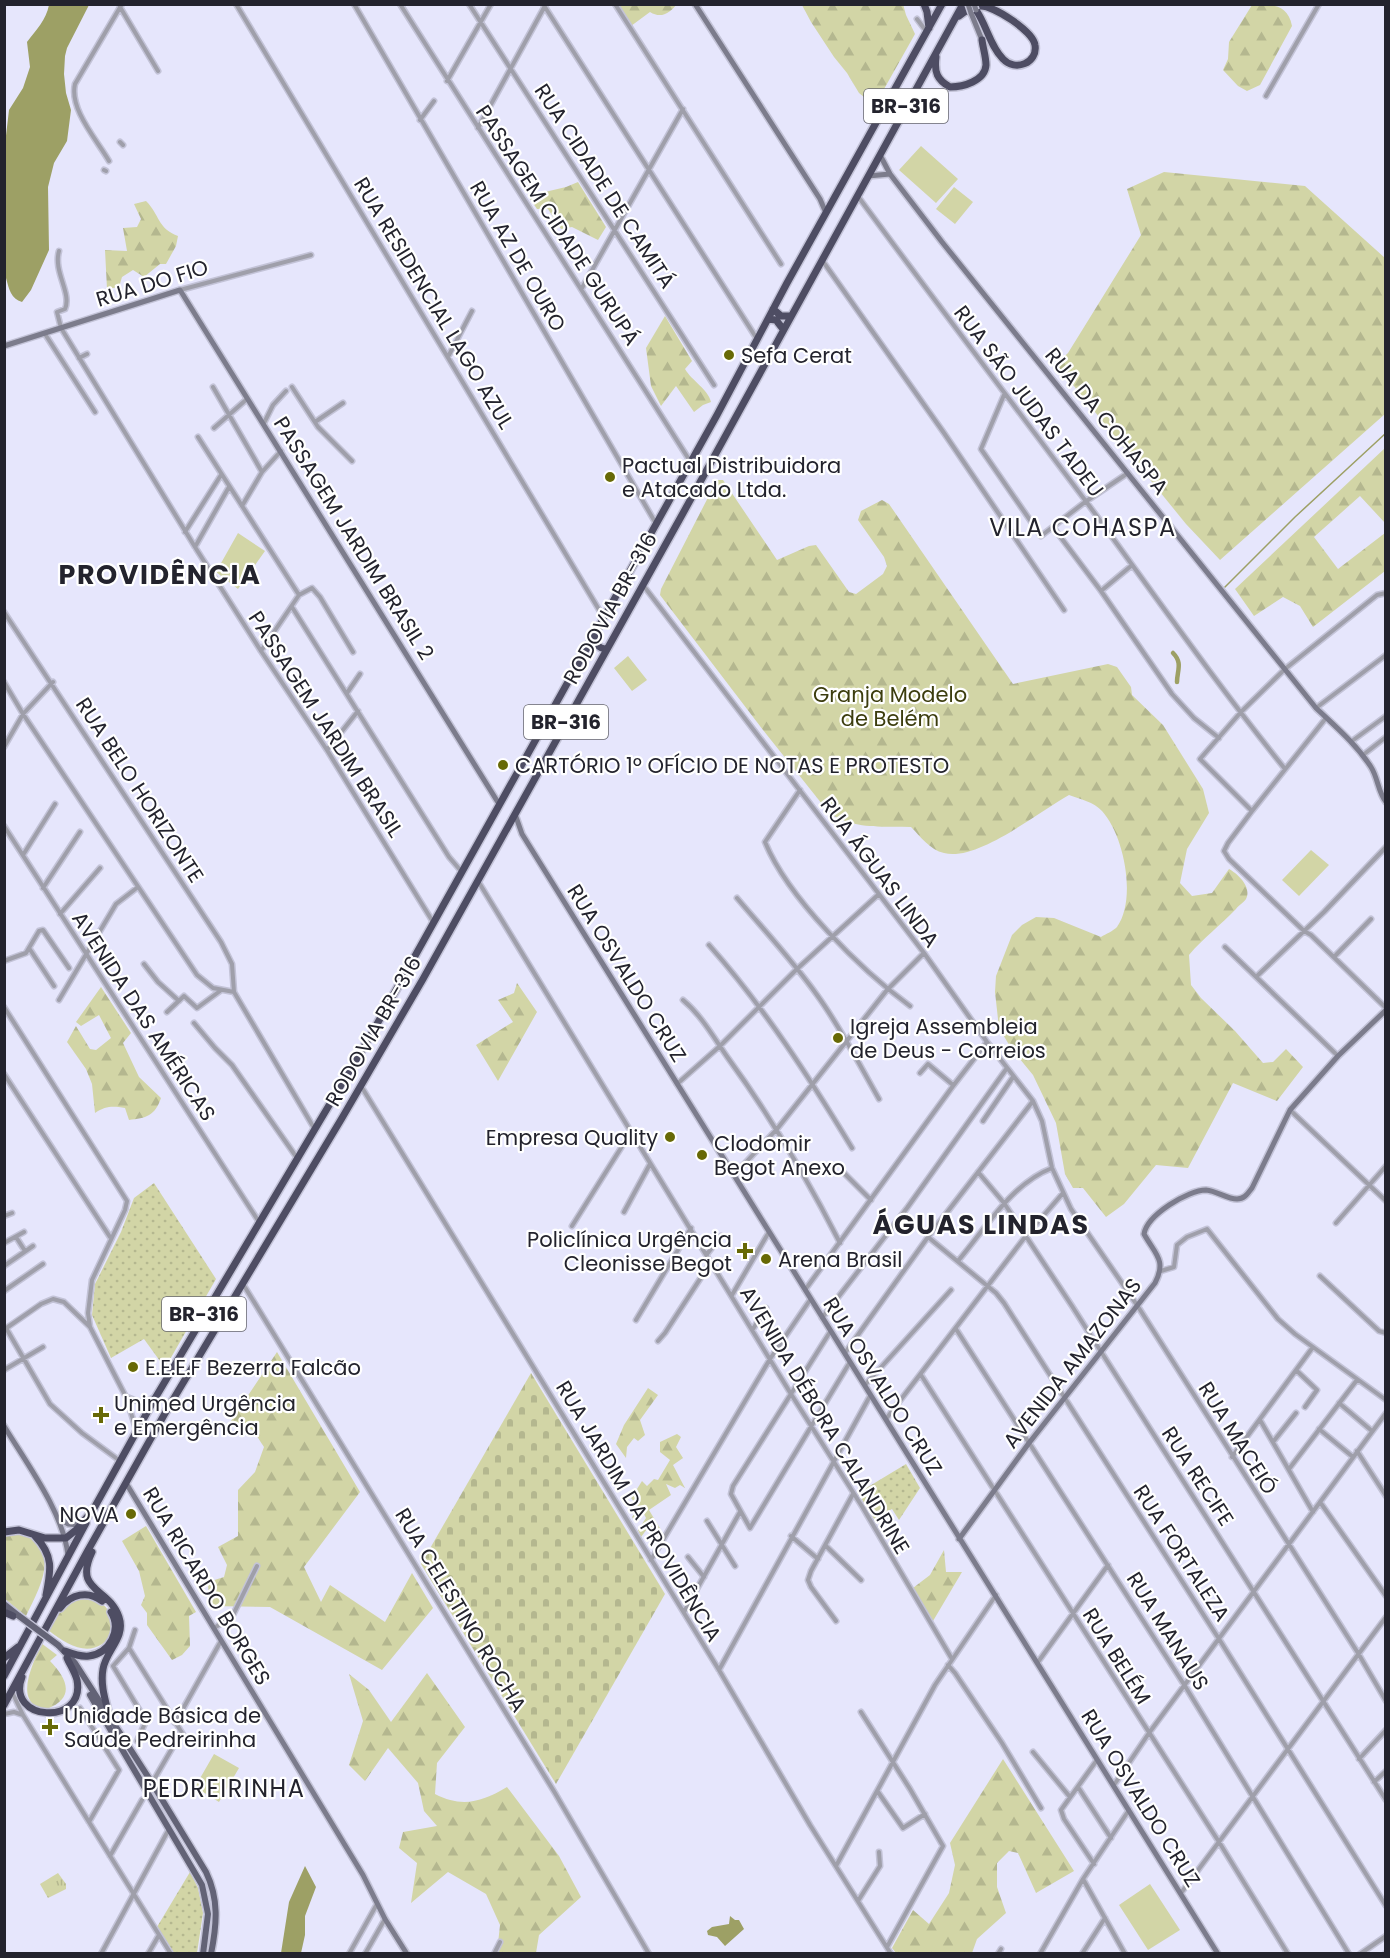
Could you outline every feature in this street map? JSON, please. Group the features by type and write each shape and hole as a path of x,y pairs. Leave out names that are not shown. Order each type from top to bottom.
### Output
{"highway":[{"path":"924,4 928,30"},
{"name":"BR-316","path":"757,339 942,4"},
{"name":"RODOVIA BR-316","path":"156,1397 372,1033 499,804 589,663 606,649 963,4"},
{"path":"957,17 972,8 989,7 1020,26 1032,37 1035,48 1030,60 1018,66 1004,60 995,48 982,19 974,9"},
{"path":"937,54 936,73 939,79 950,87 965,86 980,77 985,69 982,40"},
{"path":"773,309 781,316 790,316"},
{"path":"768,319 776,320 783,329"},
{"name":"RODOVIA BR-316","path":"126,1483 168,1408 361,1086 515,813 589,663 595,635 757,339"},
{"path":"595,635 596,645 606,649"},
{"name":"BR-316","path":"4,1676 156,1397"},
{"name":"BR-316","path":"4,1705 126,1483"},
{"path":"4,1532 19,1530 45,1538 66,1538 74,1533 93,1510"},
{"path":"106,1517 107,1523 88,1559 85,1571 90,1584 111,1603 120,1620 119,1637 102,1670 102,1691 110,1719"},
{"path":"34,1535 45,1548 50,1562 44,1603"},
{"path":"31,1655 20,1691 27,1705 36,1711 45,1713 60,1712 75,1697 77,1680 66,1654 90,1656 101,1652 109,1645 116,1628 114,1616 106,1604 95,1596 79,1595 64,1604 47,1624"},
{"path":"4,1610 16,1617"},
{"path":"4,1658 22,1643"}],"main road":[{"path":"4,1604 16,1617 57,1646 75,1663 152,1783 211,1883 216,1907 216,1928 211,1953"},
{"path":"66,1654 201,1885 206,1901 207,1928 203,1953"}],"street":[{"name":"RUA RESIDENCIAL LAGO AZUL","path":"236,4 604,618"},
{"name":"RUA AZ DE OURO","path":"354,4 656,523"},
{"name":"PASSAGEM CIDADE GURUPÁ","path":"400,4 691,462"},
{"name":"RUA CIDADE DE CAMITÁ","path":"469,4 714,385"},
{"path":"447,81 490,4"},
{"path":"615,4 781,264"},
{"path":"695,4 820,199 826,215"},
{"path":"968,4 974,9 982,40"},
{"path":"1266,96 1319,4"},
{"path":"109,161 76,107 73,92 75,84 106,35 121,6"},
{"path":"121,6 158,71"},
{"path":"478,128 544,6 648,172 757,339"},
{"path":"917,19 928,30"},
{"path":"420,120 434,100"},
{"path":"582,288 683,109"},
{"name":"RUA DA COHASPA","path":"880,154 890,174 1316,708 1352,741 1378,782 1384,798"},
{"path":"868,176 890,174"},
{"name":"RUA SÃO JUDAS TADEU","path":"857,195 1086,502 1131,566 1285,769"},
{"path":"820,199 825,202 833,201"},
{"path":"59,251 57,256 59,278 67,301 65,309 57,312 61,328"},
{"name":"RUA DO FIO","path":"4,346 180,290 311,255"},
{"path":"822,260 944,433 1064,610"},
{"name":"PASSAGEM JARDIM BRASIL 2","path":"180,290 499,804"},
{"path":"448,356 472,311"},
{"name":"PASSAGEM JARDIM BRASIL","path":"61,328 185,532 327,750 433,922"},
{"path":"45,334 95,412"},
{"path":"79,358 87,354"},
{"path":"213,387 262,472"},
{"path":"292,387 327,438 351,461"},
{"path":"264,423 273,405 286,391"},
{"path":"1004,395 981,448 1041,536 1128,473"},
{"path":"214,428 247,399"},
{"path":"315,422 343,403"},
{"path":"198,437 299,595"},
{"path":"242,507 262,472 281,450"},
{"path":"185,532 221,475"},
{"path":"195,547 230,487"},
{"path":"1053,527 1101,591 1172,694 1194,718 1219,738"},
{"path":"1101,591 1131,566"},
{"name":"RUA ÁGUAS LINDA","path":"643,584 924,953 987,1042 1033,1101 1042,1121 1052,1168 1063,1193"},
{"path":"261,651 299,595 310,588 316,591 353,652"},
{"path":"1252,811 1200,759 1241,712 1285,669 1377,595 1386,593"},
{"path":"292,607 449,857 461,871"},
{"name":"RUA BELO HORIZONTE","path":"4,612 53,682 221,942 232,964 234,992"},
{"path":"1316,708 1386,655"},
{"path":"347,693 360,674"},
{"path":"4,682 197,975 207,985 221,991 234,992 315,1128"},
{"path":"4,747 23,714 53,682"},
{"path":"327,750 358,711"},
{"path":"1352,741 1386,716"},
{"path":"1326,718 1252,811 1225,848 1224,853 1304,931 1311,934 1386,1009"},
{"path":"1362,755 1386,737"},
{"path":"800,790 765,842 772,857 792,888 833,936 887,990 910,1006"},
{"path":"23,855 55,804"},
{"name":"RUA OSVALDO CRUZ","path":"515,813 522,834 804,1291 865,1385 959,1539 996,1594 1218,1953"},
{"name":"AVENIDA DAS AMÉRICAS","path":"4,826 259,1222"},
{"path":"504,832 514,830 522,834"},
{"path":"43,888 80,832"},
{"path":"1257,976 1386,847"},
{"path":"60,914 100,868"},
{"name":"AVENIDA DÉBORA CALANDRINE","path":"478,880 854,1494 952,1659"},
{"path":"59,1000 116,904 138,887"},
{"path":"473,889 484,890"},
{"path":"677,1084 879,894"},
{"path":"737,898 798,968 847,1040 879,1099"},
{"path":"1334,957 1371,919"},
{"path":"4,961 25,954 39,931 44,930 69,968"},
{"path":"709,945 744,985 813,1085 852,1148"},
{"path":"1225,946 1338,1056"},
{"path":"29,948 54,986"},
{"path":"734,1175 777,1129 887,990 924,953"},
{"path":"144,964 158,982 179,1001"},
{"path":"167,1012 185,996 197,1008 221,991"},
{"path":"683,1000 699,1016 777,1129 803,1172 840,1243"},
{"path":"4,1007 126,1198 125,1210 92,1280 88,1302 90,1327"},
{"name":"AVENIDA AMAZONAS","path":"959,1539 1029,1443 1155,1283 1161,1271 1160,1262 1144,1234 1147,1225 1180,1199 1195,1191 1217,1192 1234,1199 1246,1195 1252,1188 1290,1110 1338,1056 1386,1009"},
{"path":"194,1023 232,1065 297,1158"},
{"path":"804,1291 987,1042"},
{"path":"920,1073 928,1064 953,1086"},
{"path":"822,1318 907,1208 1007,1068"},
{"path":"4,1074 111,1238"},
{"path":"982,1121 1013,1077"},
{"name":"RUA JARDIM DA PROVIDÊNCIA","path":"361,1086 891,1953"},
{"path":"844,1353 928,1237 1033,1101"},
{"path":"1290,1110 1386,1201"},
{"path":"572,1226 631,1132"},
{"path":"624,1212 650,1164"},
{"path":"1336,1223 1386,1166"},
{"path":"958,1262 1004,1203 1032,1178 1052,1168"},
{"name":"RUA RECIFE","path":"978,1172 1004,1203 1101,1352 1386,1800"},
{"path":"844,1173 871,1200"},
{"path":"885,1420 1025,1237 1063,1193"},
{"name":"RUA MACEIÓ","path":"1063,1193 1137,1305 1358,1653 1386,1701"},
{"path":"4,1216 12,1213"},
{"path":"636,1320 690,1228"},
{"path":"1161,1271 1174,1267 1177,1245 1187,1237 1207,1230 1278,1319 1295,1334 1386,1400"},
{"path":"4,1242 24,1232"},
{"path":"732,1295 769,1232"},
{"path":"707,1254 721,1236"},
{"path":"16,1237 25,1251"},
{"name":"RUA FORTALEZA","path":"928,1237 1004,1302 1220,1639 1386,1906"},
{"path":"4,1258 6,1264 33,1246"},
{"path":"658,1341 711,1262"},
{"path":"4,1291 43,1264"},
{"path":"1320,1276 1380,1331 1386,1333"},
{"name":"RUA CELESTINO ROCHA","path":"243,1283 555,1793 650,1953"},
{"path":"865,1385 951,1290"},
{"path":"120,1461 82,1433 50,1404 25,1358 5,1328 41,1304 54,1299 64,1302 90,1327 126,1397 137,1430"},
{"path":"651,1560 770,1359 810,1300"},
{"path":"753,1329 766,1308"},
{"name":"RUA MANAUS","path":"956,1329 1185,1686 1349,1953"},
{"path":"830,1332 733,1486 731,1494 750,1528 850,1362"},
{"path":"1232,1457 1297,1371 1313,1346"},
{"path":"4,1371 42,1347"},
{"path":"1297,1371 1317,1390 1305,1407"},
{"name":"RUA BELÉM","path":"921,1375 1288,1953"},
{"path":"1289,1469 1358,1380"},
{"path":"719,1670 870,1396"},
{"path":"126,1397 142,1403 156,1397"},
{"path":"1339,1403 1372,1431"},
{"path":"1273,1442 1296,1413"},
{"path":"1114,1785 1149,1733 1386,1413"},
{"path":"1260,1420 1313,1512"},
{"path":"4,1426 58,1518 66,1538 68,1557"},
{"path":"1319,1429 1353,1457"},
{"path":"1357,1451 1386,1496"},
{"name":"RUA RICARDO BORGES","path":"126,1483 363,1875 385,1919 407,1953"},
{"path":"836,1621 809,1583 811,1571 854,1494"},
{"path":"1320,1502 1386,1596"},
{"path":"683,1613 740,1512"},
{"path":"58,1518 69,1524 80,1525"},
{"path":"707,1521 735,1566"},
{"path":"791,1536 818,1559"},
{"path":"826,1546 861,1580"},
{"path":"688,1557 704,1576"},
{"path":"1038,1662 1108,1565"},
{"path":"214,1628 232,1617 257,1566"},
{"path":"836,1866 948,1665 996,1594"},
{"path":"1181,1893 1386,1617"},
{"path":"135,1630 129,1648 113,1667 146,1721 137,1741"},
{"path":"175,1723 221,1641"},
{"path":"129,1648 189,1744"},
{"path":"948,1665 1002,1743 1041,1809"},
{"path":"12,1691 23,1715 171,1953"},
{"path":"80,1708 119,1770 88,1822"},
{"path":"4,1714 14,1712 23,1715"},
{"path":"861,1712 925,1814 942,1848 887,1947"},
{"path":"1359,1759 1386,1730"},
{"path":"152,1783 181,1732"},
{"path":"1033,1752 1070,1797"},
{"path":"1094,1864 1064,1819 1061,1810 1098,1759"},
{"path":"1374,1782 1386,1771"},
{"path":"1078,1787 1111,1838"},
{"path":"878,1792 902,1826 906,1828 925,1814"},
{"path":"110,1856 142,1800"},
{"path":"1041,1953 1083,1879 1129,1810"},
{"path":"101,1953 170,1829"},
{"path":"858,1901 880,1866 879,1852"},
{"path":"1083,1879 1125,1953"},
{"path":"349,1953 377,1904"},
{"path":"1082,1953 1105,1918"},
{"path":"365,1953 385,1919"},
{"path":"148,1953 159,1935"},
{"path":"1360,1953 1386,1936"},
{"path":"494,1953 500,1942"},
{"path":"998,1953 1001,1948"}],"green space":[{"path":"903,4 915,34 879,98 869,101 859,93 802,5"},
{"path":"617,5 676,5 665,14 658,15 650,12 631,26"},
{"path":"1252,5 1272,5 1283,9 1292,26 1260,85 1247,91 1238,86 1223,70 1228,59 1229,42"},
{"path":"921,146 958,179 936,203 899,170"},
{"path":"1164,172 1305,186 1385,258 1385,414 1220,560 1186,524 1056,364 1068,353 1141,235 1127,189"},
{"path":"578,182 606,227 598,240 572,227 561,229 548,209 537,209 528,196"},
{"path":"954,187 973,202 955,224 936,209"},
{"path":"146,201 162,225 178,236 176,246 166,264 160,264 144,277 133,270 122,277 119,287 107,289 105,250 127,251 123,228 137,227 141,219 134,204"},
{"path":"665,316 692,361 685,369 707,393 711,402 694,412 676,386 661,406 651,386 646,348"},
{"path":"1385,448 1385,523 1360,496 1314,537 1338,569 1385,533 1385,571 1313,627 1300,606 1283,597 1254,616 1235,589"},
{"name":"Granja Modelo de Belém","path":"717,480 723,480 777,560 816,545 849,592 856,594 883,574 887,566 884,557 858,520 861,511 882,500 889,504 1013,684 1108,664 1117,667 1131,687 1132,695 1163,725 1203,789 1209,813 1187,849 1180,883 1192,896 1212,893 1229,869 1246,886 1245,900 1189,955 1191,985 1263,1063 1273,1062 1286,1049 1303,1067 1277,1101 1233,1083 1188,1168 1156,1165 1124,1204 1106,1217 1083,1188 1073,1188 1065,1174 1056,1123 1033,1075 1011,1048 999,1028 995,992 996,976 1012,935 1022,925 1036,917 1054,918 1101,937 1117,927 1123,915 1127,884 1122,851 1110,822 1095,805 1069,795 990,843 958,854 944,853 934,849 911,827 860,825 830,814 660,595"},
{"path":"238,533 265,551 238,589 216,572"},
{"path":"628,656 647,680 632,691 614,668"},
{"path":"1311,850 1329,865 1299,896 1282,880"},
{"path":"517,983 537,1012 498,1081 476,1045 513,1022 498,1000 514,993"},
{"path":"101,987 131,1033 123,1043 139,1077 161,1098 156,1109 145,1117 129,1120 125,1108 116,1107 95,1113 92,1084 86,1069 67,1042 76,1026 90,1049 96,1050 111,1038 99,1015 81,1026 76,1022"},
{"path":"154,1183 216,1279 165,1368 144,1339 111,1358 92,1315 95,1284 121,1232 134,1198"},
{"path":"277,1352 360,1492 304,1567 321,1602 330,1585 385,1622 412,1573 433,1608 382,1670 270,1607 209,1606 208,1582 224,1577 227,1565 218,1547 238,1536 238,1490 255,1472 264,1447 251,1429 242,1425 229,1424"},
{"path":"531,1373 665,1594 556,1784 421,1564"},
{"path":"648,1388 658,1395 640,1420 645,1435 638,1441 634,1438 627,1447 626,1458 616,1444 624,1425"},
{"path":"677,1434 681,1437 676,1447 683,1458 673,1465 685,1488 680,1485 675,1488 666,1484 671,1495 649,1510 661,1530 657,1535 650,1525 641,1537 638,1530 646,1518 643,1512 635,1522 632,1517 639,1508 631,1498 638,1491 642,1481 647,1486 654,1479 658,1480 670,1460 660,1452 660,1442"},
{"path":"906,1464 920,1488 899,1520 892,1509 874,1519 858,1493"},
{"path":"146,1526 196,1612 189,1616 190,1646 182,1655 172,1660 147,1625 147,1613 141,1605 145,1596 139,1571 122,1541"},
{"path":"15,1532 30,1538 40,1546 44,1556 42,1579 26,1616 5,1599 4,1536"},
{"path":"944,1550 946,1572 962,1572 933,1621 913,1588 930,1575"},
{"path":"79,1597 99,1602 110,1614 116,1628 101,1645 92,1648 75,1646 48,1630 60,1610"},
{"path":"41,1643 57,1655 50,1661 61,1674 66,1687 62,1699 47,1709 33,1704 27,1691 30,1674"},
{"path":"427,1673 465,1727 437,1763 435,1794 463,1802 489,1796 507,1787 559,1856 581,1897 539,1935 536,1953 497,1953 500,1925 486,1894 448,1872 411,1903 417,1863 399,1848 403,1832 437,1826 424,1811 418,1783 388,1748 365,1781 349,1765 363,1721 349,1674 369,1690 391,1722"},
{"path":"214,1754 239,1768 219,1802 195,1787"},
{"path":"1003,1759 1074,1871 1036,1893 1018,1853 1009,1851 997,1863 997,1887 1006,1913 977,1939 972,1953 896,1953 892,1948 913,1910 929,1924 949,1893 955,1865 950,1843"},
{"path":"190,1872 198,1888 203,1913 197,1953 174,1953 157,1927"},
{"path":"58,1873 66,1884 66,1889 48,1898 40,1884"},
{"path":"1150,1884 1180,1930 1148,1950 1119,1905"}],"shaded area":[{"path":"49,5 89,5 65,56 66,93 71,110 67,141 54,163 48,187 49,250 31,290 22,302 18,301 9,290 6,278 5,144 9,110 23,88 30,67 27,42 43,20"},
{"path":"305,1866 316,1887 305,1916 305,1935 301,1953 281,1953 289,1902"},
{"path":"730,1916 739,1920 744,1929 725,1946 717,1937 708,1935 707,1931 712,1927 729,1924"}],"waterway":[{"path":"1225,587 1295,517 1386,433"},
{"path":"1173,653 1179,664 1177,682"}],"place":[{"name":"Sefa Cerat","path":"729,355"},
{"name":"Pactual Distribuidora e Atacado Ltda.","path":"610,477"},
{"name":"CARTÓRIO 1º OFÍCIO DE NOTAS E PROTESTO","path":"503,765"},
{"name":"Igreja Assembleia de Deus - Correios","path":"838,1038"},
{"name":"Empresa Quality","path":"670,1137"},
{"name":"Clodomir Begot Anexo","path":"702,1155"},
{"name":"Policlínica Urgência Cleonisse Begot","path":"745,1251"},
{"name":"Arena Brasil","path":"766,1259"},
{"name":"E.E.E.F Bezerra Falcão","path":"133,1367"},
{"name":"Unimed Urgência e Emergência","path":"101,1415"},
{"name":"NOVA","path":"131,1514"},
{"name":"Unidade Básica de Saúde Pedreirinha","path":"50,1727"}],"district":[{"name":"VILA COHASPA","path":"1083,527"},
{"name":"PROVIDÊNCIA","path":"160,574"},
{"name":"ÁGUAS LINDAS","path":"981,1224"},
{"name":"PEDREIRINHA","path":"224,1788"}]}
